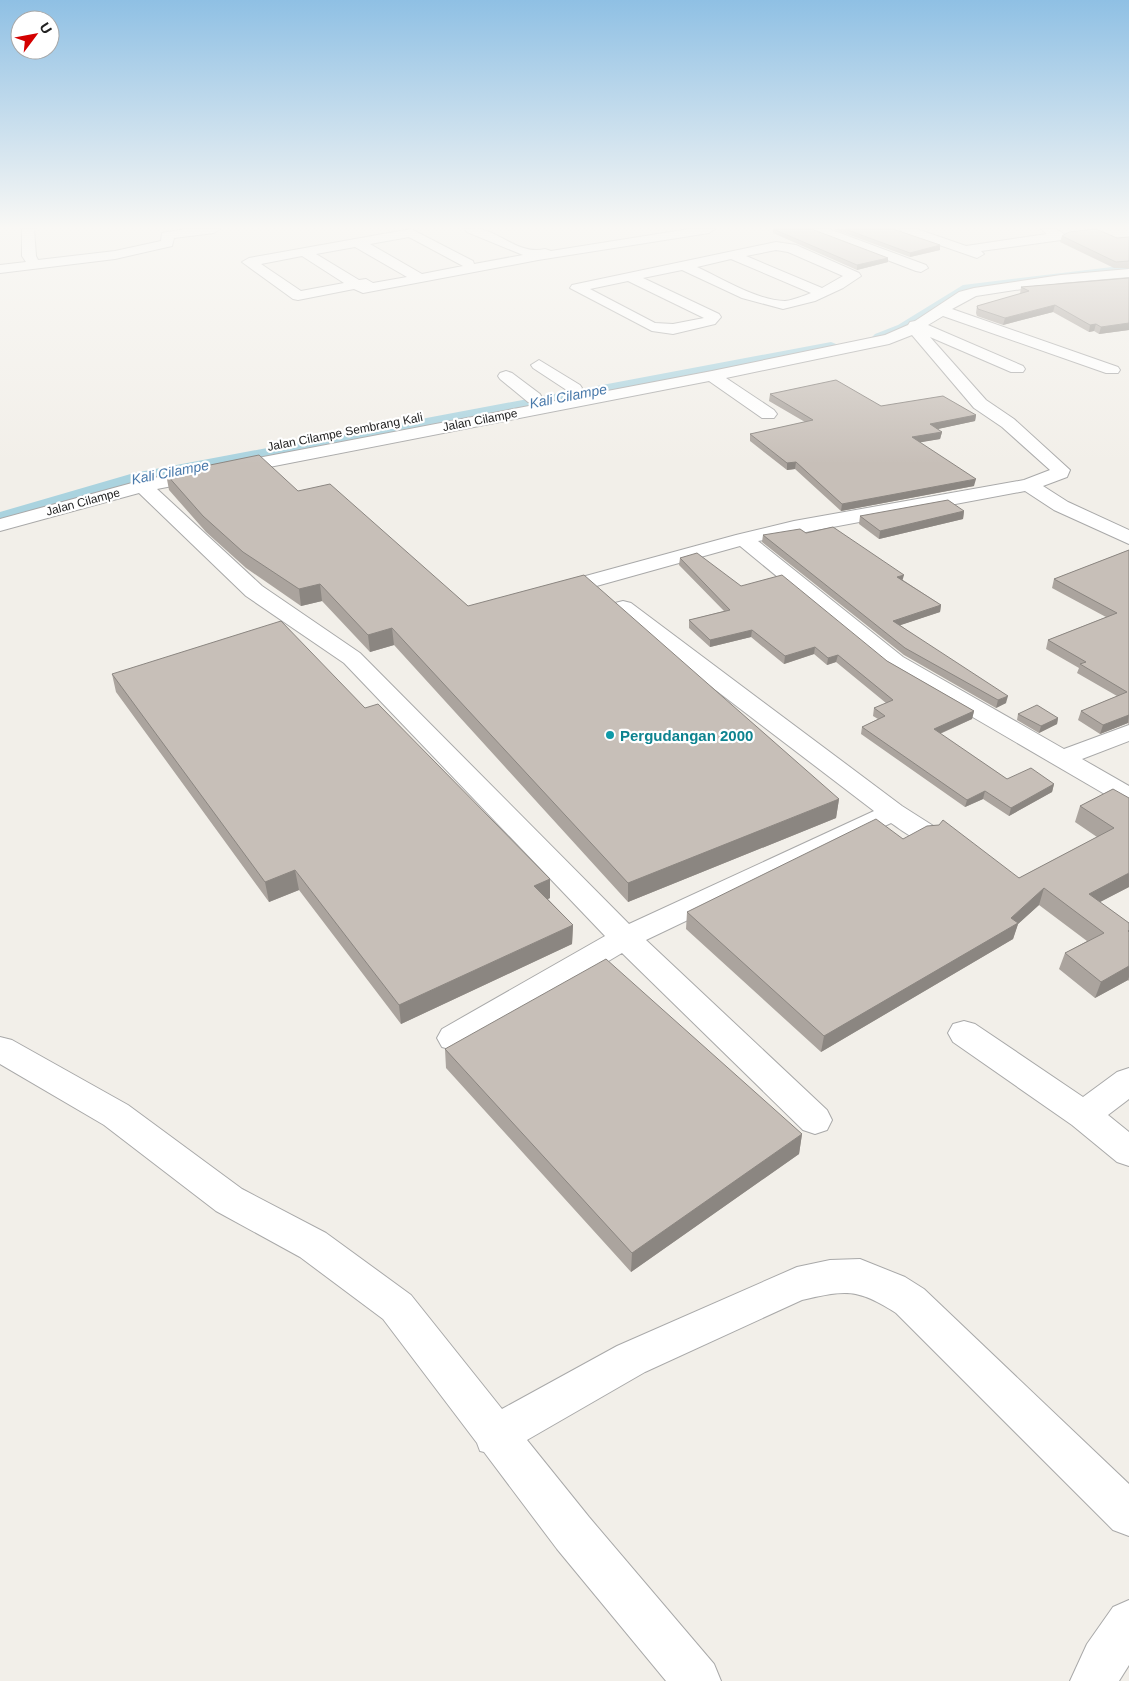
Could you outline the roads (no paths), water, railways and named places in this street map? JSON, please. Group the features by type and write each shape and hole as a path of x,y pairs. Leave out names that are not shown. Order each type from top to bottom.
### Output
{"street":[{"path":"614,307 652,327 679,328 715,319 713,315 697,307"},
{"name":"Jalan Cilampe Sembrang Kali","path":"0,512 160,469 275,445 534,398 574,388 866,334 916,307"},
{"name":"Jalan Cilampe","path":"0,525 143,486 712,376 889,339 916,327 945,307"},
{"path":"941,310 1112,370"},
{"path":"895,320 1017,369"},
{"path":"541,596 743,539 794,527 1028,485 1056,475 1061,470 1008,423 980,404 916,327"},
{"path":"539,365 574,388"},
{"path":"506,376 534,398"},
{"path":"712,376 768,414"},
{"path":"1028,485 1069,509 1129,538"},
{"path":"143,486 254,591 352,658 625,938 815,1120"},
{"path":"743,539 895,662 1129,797"},
{"path":"623,608 892,812 925,833"},
{"path":"1063,758 1129,732"},
{"path":"453,1038 625,938 892,812"},
{"path":"964,1032 1084,1115 1129,1152"},
{"path":"0,1049 116,1115 229,1200 313,1245 397,1307 496,1436 697,1681"},
{"path":"1084,1115 1129,1081"},
{"path":"496,1436 631,1359 708,1322 797,1284 830,1277 860,1276 891,1289 910,1301 1129,1514"},
{"path":"1094,1681 1104,1661 1129,1624"}],"waterway":[{"name":"Kali Cilampe","path":"880,337 903,328 934,307"},
{"name":"Kali Cilampe","path":"0,518 134,479 831,347"}],"place":[{"name":"Pergudangan 2000","path":"610,735"}]}
